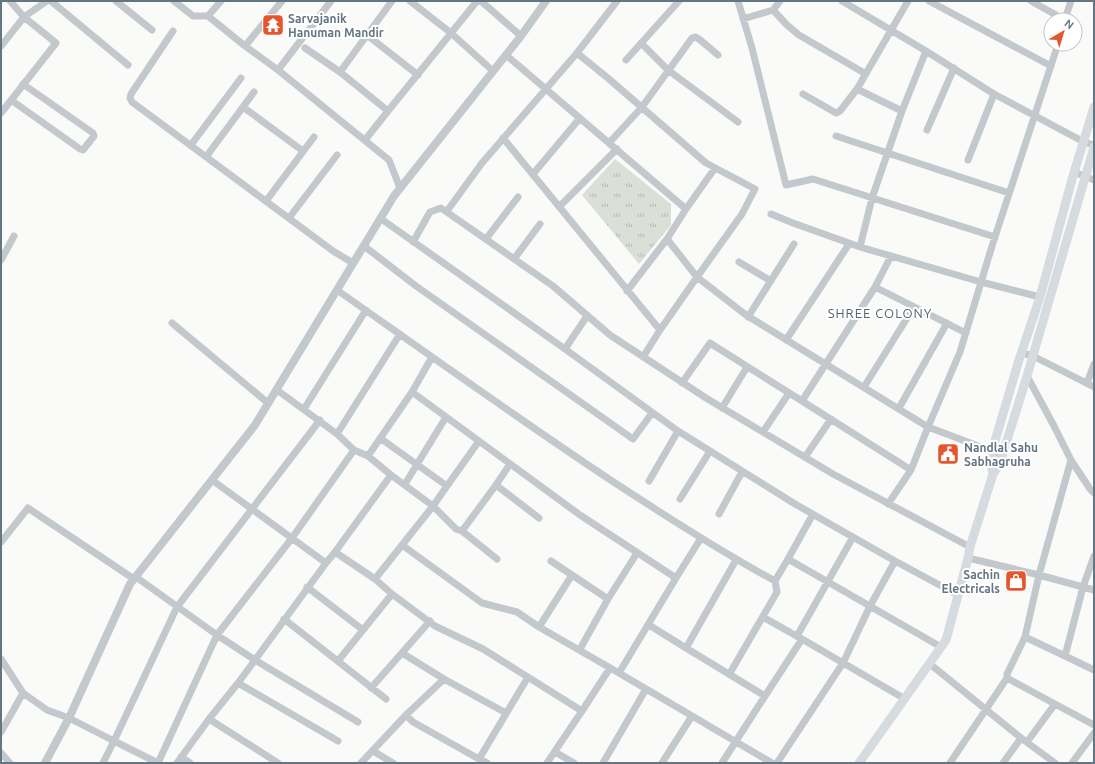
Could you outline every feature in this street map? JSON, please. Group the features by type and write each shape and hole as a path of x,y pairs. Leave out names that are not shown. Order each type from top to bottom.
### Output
{"main road":[{"path":"993,474 990,459 992,451 1040,297 1074,172 1094,107"},
{"path":"859,763 946,640 970,547 993,474 1000,464 1090,178 1094,146"}],"street":[{"path":"1,112 56,43 24,17 10,1"},
{"path":"1,46 24,17 46,1"},
{"path":"51,1 128,65"},
{"path":"116,1 152,30"},
{"path":"174,1 193,16 208,16 365,140 389,160 400,188"},
{"path":"208,16 221,1"},
{"path":"245,46 282,1"},
{"path":"278,70 331,1"},
{"path":"340,72 392,1"},
{"path":"410,1 451,33 493,71"},
{"path":"365,140 477,1"},
{"path":"481,1 521,36"},
{"path":"45,763 69,718 130,584 255,425 394,196 521,36 546,1"},
{"path":"447,212 482,163 577,53 618,1"},
{"path":"626,60 678,1"},
{"path":"738,1 744,19 786,186 814,179 995,236"},
{"path":"744,19 773,10 780,1"},
{"path":"842,1 954,68 994,94 1094,146"},
{"path":"803,94 836,113 840,111 857,89 908,1"},
{"path":"930,1 1051,66"},
{"path":"1031,1 1051,12"},
{"path":"1068,12 1071,1"},
{"path":"773,10 799,35 866,74"},
{"path":"173,31 131,94 130,98 132,102 333,251 353,263"},
{"path":"367,35 418,75"},
{"path":"609,143 642,107 692,38 695,37 718,55"},
{"path":"641,43 668,70 738,122"},
{"path":"305,48 340,72 388,111"},
{"path":"860,247 872,198 902,111 926,51"},
{"path":"888,504 911,470 960,352 995,236 1055,52"},
{"path":"577,53 706,163 755,189 742,214 660,330 643,357"},
{"path":"506,55 686,209"},
{"path":"927,130 954,68"},
{"path":"190,145 241,78"},
{"path":"11,100 80,149 84,150 86,148 94,136 93,132 23,84"},
{"path":"857,89 902,111"},
{"path":"206,157 254,92"},
{"path":"968,160 994,94"},
{"path":"243,106 303,151"},
{"path":"533,174 580,118"},
{"path":"836,136 1009,193"},
{"path":"266,201 314,137"},
{"path":"503,138 660,330"},
{"path":"560,206 617,149"},
{"path":"289,218 337,155"},
{"path":"627,291 667,239 715,168"},
{"path":"1074,172 1090,178"},
{"path":"486,239 518,197"},
{"path":"413,242 430,212 441,208 553,286 610,335 682,383 804,457 888,504 970,547"},
{"path":"771,214 793,224 848,244 981,282 1040,297"},
{"path":"380,218 678,431 742,472 813,514 958,595"},
{"path":"514,259 540,224"},
{"path":"1,260 14,236"},
{"path":"667,239 697,277 748,317 928,427 1002,455"},
{"path":"748,317 794,244"},
{"path":"786,340 848,244"},
{"path":"364,246 416,286 633,439 652,413"},
{"path":"802,400 875,287 890,256"},
{"path":"739,262 771,281"},
{"path":"875,287 966,333"},
{"path":"337,290 527,424 652,507 736,560 775,581"},
{"path":"864,387 914,307"},
{"path":"304,409 366,310"},
{"path":"565,349 587,316"},
{"path":"172,323 268,403"},
{"path":"898,408 947,323"},
{"path":"337,434 400,334"},
{"path":"682,383 710,344 802,400 911,470"},
{"path":"1022,353 1033,356 1094,387"},
{"path":"368,456 412,392 432,357"},
{"path":"1087,383 1094,364"},
{"path":"722,408 747,367"},
{"path":"1027,376 1071,460 1094,493"},
{"path":"277,390 320,420 354,450 368,456 391,476 405,484 433,506 456,529 462,531 497,559"},
{"path":"412,392 580,515 676,578"},
{"path":"763,432 789,393"},
{"path":"405,484 446,417"},
{"path":"804,457 831,419"},
{"path":"103,763 177,607 320,420"},
{"path":"650,481 678,431"},
{"path":"380,438 447,486"},
{"path":"375,579 433,506 479,441"},
{"path":"1,659 23,693 47,710 69,718 158,763 217,635 292,538 354,450"},
{"path":"680,499 710,451"},
{"path":"950,763 1007,678 1007,674 1025,637 1039,574 1071,460"},
{"path":"462,531 510,464"},
{"path":"719,514 742,472"},
{"path":"190,763 179,760 238,683 391,476"},
{"path":"212,480 326,563"},
{"path":"496,485 539,518"},
{"path":"2,537 28,508 135,578 255,660 358,722"},
{"path":"730,673 777,592 775,581 813,514"},
{"path":"722,763 766,696 853,537"},
{"path":"619,673 701,538"},
{"path":"402,545 482,603 517,612 539,627 580,649 772,763"},
{"path":"335,552 375,579 392,594 435,626 483,649 582,710"},
{"path":"580,649 637,552"},
{"path":"1065,656 1083,587 1094,556"},
{"path":"968,558 1039,574 1094,590"},
{"path":"788,559 941,647"},
{"path":"686,648 736,560"},
{"path":"551,561 608,600"},
{"path":"777,763 843,663 870,606 895,561"},
{"path":"539,627 572,575"},
{"path":"308,587 363,630"},
{"path":"338,661 392,594"},
{"path":"763,617 905,699"},
{"path":"284,619 371,688 386,698"},
{"path":"371,688 430,621"},
{"path":"649,625 766,696"},
{"path":"1025,637 1094,670"},
{"path":"402,653 444,679 506,713"},
{"path":"930,664 986,710 1055,763"},
{"path":"547,763 610,668"},
{"path":"479,759 528,677"},
{"path":"1007,678 1094,725"},
{"path":"361,763 444,679"},
{"path":"238,683 338,741"},
{"path":"603,763 646,689"},
{"path":"1,732 23,693"},
{"path":"1003,763 1055,704"},
{"path":"406,716 412,722 487,763"},
{"path":"662,763 692,716"},
{"path":"209,719 278,763"},
{"path":"1072,763 1094,733"},
{"path":"373,751 393,763"},
{"path":"555,752 574,763"},
{"path":"1,753 10,763"}],"green space":[{"path":"615,159 671,204 671,225 639,264 582,195"}],"place":[{"name":"Sarvajanik Hanuman Mandir","path":"273,25"},
{"name":"Nandlal Sahu Sabhagruha","path":"948,454"},
{"name":"Sachin Electricals","path":"1016,581"}],"district":[{"name":"SHREE COLONY","path":"880,313"}]}
